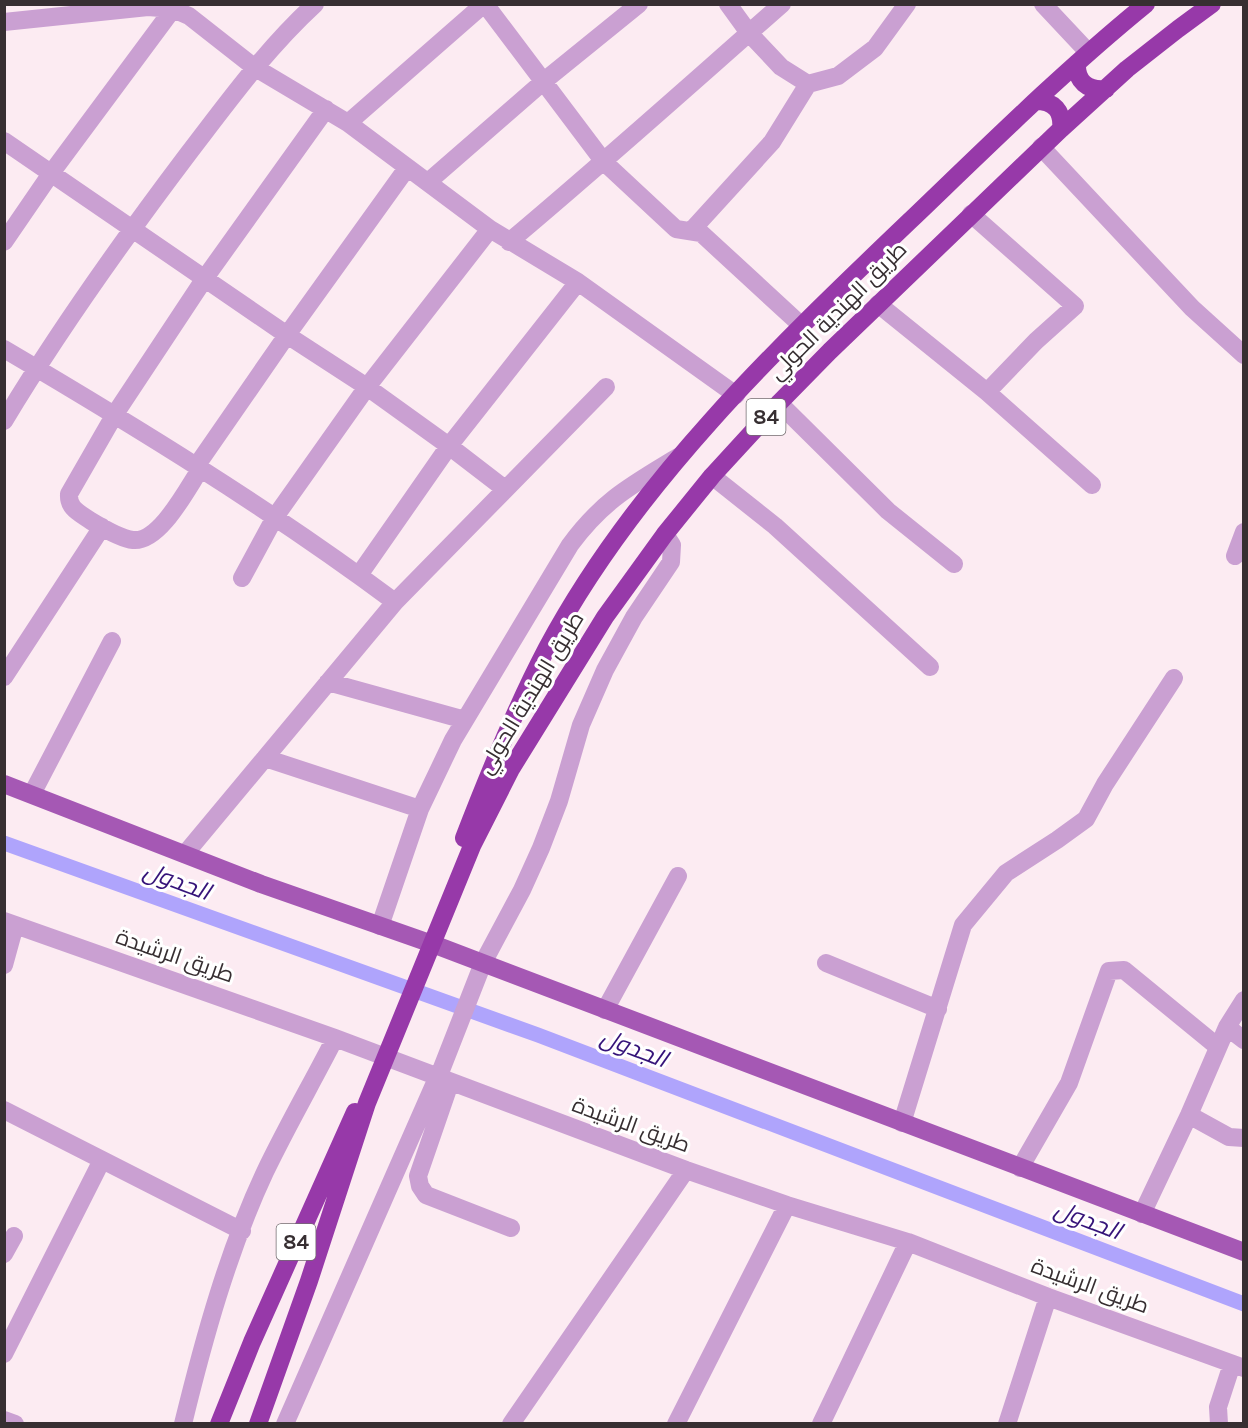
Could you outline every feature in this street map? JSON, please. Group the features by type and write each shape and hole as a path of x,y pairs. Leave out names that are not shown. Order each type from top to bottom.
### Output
{"highway":[{"name":"طريق الهندية الحولي","path":"436,924 499,751 548,646 605,556 638,510 682,455 736,395 845,283 1082,57 1146,4"},
{"name":"طريق الهندية الحولي","path":"436,924 511,769 563,681 605,617 665,534 712,476 779,403 878,304 1041,147 1178,28 1212,4"},
{"path":"1082,57 1077,72 1080,81 1096,90 1106,89"},
{"path":"1035,101 1045,101 1059,111 1062,120 1061,129"},
{"name":"84","path":"219,1424 252,1341 379,1063 436,924"},
{"name":"84","path":"258,1424 309,1281 379,1063"}],"main road":[{"path":"4,784 1244,1252"}],"street":[{"path":"4,421 132,228 254,67 315,4"},
{"path":"348,123 485,4 604,162 676,229 701,233 802,326"},
{"path":"428,182 544,81 639,4"},
{"path":"728,4 749,33 781,67 808,84"},
{"path":"509,242 604,162 782,4"},
{"path":"691,231 772,142 808,84 838,76 875,48 907,4"},
{"path":"1043,4 1082,57"},
{"path":"4,21 148,7 172,7 189,16 254,67 348,123 490,229 578,282 736,395"},
{"path":"4,242 172,7"},
{"path":"326,109 205,278 116,414 69,494 70,505 74,510 102,527 134,540 148,537 161,528 199,466 287,335 407,168"},
{"path":"4,141 287,335 367,387 505,489"},
{"path":"1041,147 1192,308 1244,355"},
{"path":"971,214 1075,306 1036,341 987,392"},
{"path":"242,578 275,517 367,387 490,229"},
{"path":"359,575 449,446 578,282"},
{"path":"878,304 987,392 1092,485"},
{"path":"4,349 116,414 199,466 359,575 394,602"},
{"path":"185,854 394,602 606,387"},
{"path":"779,403 888,511 954,564"},
{"path":"380,926 420,809 453,740 581,530 622,490 682,455"},
{"path":"712,476 775,526 930,667"},
{"path":"4,677 102,527"},
{"path":"1235,556 1244,532"},
{"path":"511,1228 426,1195 420,1186 418,1176 453,1040 473,988 483,963 522,890 541,848 562,792 581,725 605,669 634,617 671,562 672,545 665,534"},
{"path":"32,794 112,641"},
{"path":"902,1123 963,925 1006,873 1086,819 1105,784 1174,678"},
{"path":"328,682 465,720"},
{"path":"265,758 420,809"},
{"path":"605,1010 678,876"},
{"path":"4,966 10,923"},
{"name":"طريق الرشيدة","path":"10,923 335,1038 686,1170 787,1205 908,1242 1048,1297 1238,1366"},
{"path":"826,963 938,1009"},
{"path":"1020,1168 1069,1083 1109,971 1124,970 1218,1047"},
{"path":"1142,1214 1227,1027 1244,1000"},
{"path":"1227,1027 1244,1040"},
{"path":"183,1424 227,1268 265,1173 335,1038"},
{"path":"285,1424 442,1080"},
{"path":"4,1110 242,1231"},
{"path":"1188,1115 1229,1137 1244,1138"},
{"path":"4,1354 102,1160"},
{"path":"511,1424 686,1170"},
{"path":"676,1424 787,1205"},
{"path":"4,1254 14,1236"},
{"path":"821,1424 908,1242"},
{"path":"1007,1424 1048,1297"},
{"path":"1219,1424 1218,1407 1238,1366"},
{"path":"4,1420 15,1424"}],"waterway":[{"name":"الجدول","path":"4,843 538,1035 1244,1304"}]}
